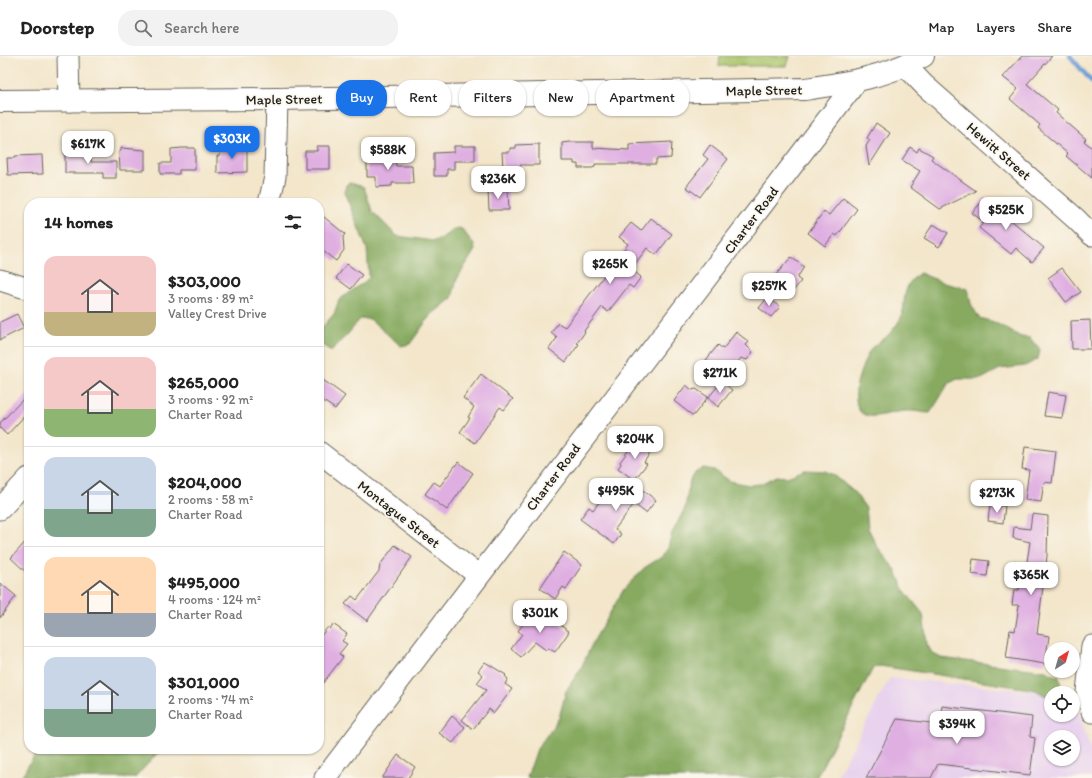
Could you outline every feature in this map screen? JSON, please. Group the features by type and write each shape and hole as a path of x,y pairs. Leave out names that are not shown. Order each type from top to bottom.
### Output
{"main road":[{"name":"Maple Street","path":"0,101 277,99 805,90 856,82 914,61"}],"street":[{"path":"68,56 69,101"},
{"name":"Hewitt Street","path":"914,61 924,85 1076,219 1092,235"},
{"name":"Charter Road","path":"325,778 478,575 856,82"},
{"path":"270,198 275,177 277,99"},
{"path":"0,280 24,287"},
{"name":"Montague Street","path":"324,456 478,575"},
{"path":"0,509 24,483"},
{"path":"1092,646 1087,692 1092,712"}],"shaded area":[{"path":"890,678 1044,692 1044,722 1080,722 1080,716 1092,753 1092,778 836,778"}],"green space":[{"path":"720,56 790,56 787,66 719,66"},
{"path":"350,183 364,187 372,211 397,236 433,241 442,238 453,229 458,228 462,229 474,245 475,250 457,279 452,298 430,316 410,344 401,346 370,319 360,319 331,351 324,346 324,325 334,314 339,300 363,284 369,277 367,249 345,194 346,185"},
{"path":"920,273 944,283 968,289 971,304 979,318 994,322 1021,337 1030,338 1040,350 1038,359 1025,366 1000,369 981,379 957,379 948,384 930,413 908,411 878,416 864,415 859,410 856,402 856,389 864,363 872,347 887,336 899,321 902,315 908,285"},
{"path":"704,468 714,470 730,481 749,485 760,484 777,476 787,477 805,470 825,471 834,475 854,492 866,508 868,528 877,546 896,571 904,590 923,614 927,644 932,653 941,658 1044,671 1044,678 1059,678 1061,686 1044,686 1044,695 1036,690 880,666 875,667 872,670 816,778 527,778 537,749 559,718 566,691 581,668 593,642 624,589 644,568 660,558 667,551 672,533 685,508 690,480 696,472"},
{"path":"36,754 157,754 135,778 20,778"}],"building":[{"path":"1022,56 1052,56 1027,84 1058,110 1056,113 1086,139 1084,141 1092,148 1092,178 1066,156 1068,154 1038,128 1040,125 1010,99 1018,89 1003,77"},
{"path":"876,123 890,133 869,166 866,146 870,140 867,138"},
{"path":"593,142 593,148 629,150 629,144 672,142 671,158 656,159 656,164 595,164 595,167 592,168 578,168 578,164 574,164 574,161 562,161 562,143"},
{"path":"539,144 539,165 520,165 520,173 508,173 508,167 503,167 502,152 510,152 510,148 516,148 516,145"},
{"path":"710,145 728,159 700,197 686,187 708,159 703,155"},
{"path":"317,146 330,146 330,169 305,169 305,151 317,151"},
{"path":"454,146 475,146 475,161 454,161 454,169 447,169 447,176 434,176 434,153 454,152"},
{"path":"247,147 247,172 217,173 217,156 220,156 220,148"},
{"path":"910,147 917,152 919,148 933,156 931,159 976,191 940,209 910,187 920,171 902,160"},
{"path":"121,148 145,150 145,170 120,170 119,151 121,151"},
{"path":"195,148 195,170 179,170 179,174 160,174 160,163 171,163 171,149"},
{"path":"65,151 91,151 91,162 116,162 116,178 103,178 103,173 65,173"},
{"path":"380,154 381,156 395,156 396,166 412,166 413,183 392,183 392,186 376,187 376,177 367,177 367,156"},
{"path":"42,155 43,174 8,175 7,158 15,158 15,156"},
{"path":"488,190 508,190 509,210 489,210"},
{"path":"843,198 857,209 837,236 834,234 825,246 808,233 824,211 829,215"},
{"path":"985,198 1044,248 1032,262 1016,248 1011,254 979,228 984,222 972,213"},
{"path":"324,217 345,234 343,237 344,250 336,261 324,252"},
{"path":"651,218 672,234 656,255 647,248 631,269 641,277 633,288 629,285 608,312 602,307 584,331 585,332 577,343 579,344 566,362 549,349 557,338 551,333 558,323 565,327 628,244 619,237 631,223 641,231"},
{"path":"933,224 948,233 939,247 924,238"},
{"path":"791,257 804,267 797,278 801,281 794,290 789,286 787,289 775,280 777,277 775,276"},
{"path":"347,264 362,275 351,289 336,278"},
{"path":"1062,268 1081,292 1066,302 1048,278"},
{"path":"768,297 780,307 771,317 759,308"},
{"path":"17,314 24,328 0,340 0,322"},
{"path":"1090,320 1091,349 1072,349 1071,321"},
{"path":"736,332 749,342 746,345 753,352 747,360 741,358 726,377 706,360 718,345 723,349"},
{"path":"481,374 513,399 504,410 500,407 475,443 460,432 470,418 468,417 474,407 463,398"},
{"path":"324,381 345,396 335,409 324,401"},
{"path":"722,381 732,390 718,407 708,398"},
{"path":"686,385 692,390 696,389 708,397 693,416 674,401"},
{"path":"1048,392 1066,395 1062,418 1044,416"},
{"path":"24,398 24,416 7,435 0,428 0,423"},
{"path":"636,440 651,452 644,462 647,464 634,480 618,468 621,464 620,462"},
{"path":"1025,447 1056,451 1052,483 1044,482 1041,502 1025,500 1029,470 1022,469"},
{"path":"458,462 473,473 447,510 425,494 434,482 440,486"},
{"path":"632,482 656,500 646,513 634,504 615,529 621,534 614,544 580,519 589,507 593,510 604,496 615,505"},
{"path":"990,505 1005,506 1003,523 988,521"},
{"path":"1032,514 1048,516 1047,556 1037,634 1049,636 1048,642 1044,642 1044,664 1006,658 1010,630 1015,631 1019,605 1012,605 1014,590 1019,590 1022,568 1026,568 1030,542 1013,538 1014,527 1030,529"},
{"path":"24,544 24,570 11,558"},
{"path":"395,545 412,557 367,621 345,604 352,596 357,600 379,571 380,565"},
{"path":"564,552 582,565 566,589 563,587 555,599 540,588"},
{"path":"973,559 989,561 987,576 971,574"},
{"path":"0,583 16,596 0,618"},
{"path":"540,608 569,632 555,652 548,648 546,650 535,642 521,657 511,649 522,634 518,631 529,616 533,618"},
{"path":"333,624 347,634 342,641 347,644 339,654 343,657 324,682 324,632 328,627 330,629"},
{"path":"485,662 506,675 505,676 508,679 505,684 512,689 494,713 489,709 473,729 462,720 486,690 477,683 483,675 478,671"},
{"path":"942,706 1032,717 1030,737 1035,738 1030,775 938,764 931,778 866,778 897,719 940,724"},
{"path":"452,716 465,727 453,743 439,733"},
{"path":"398,755 415,767 408,778 382,778"}],"waterway":[{"path":"1070,56 1092,82"}]}
